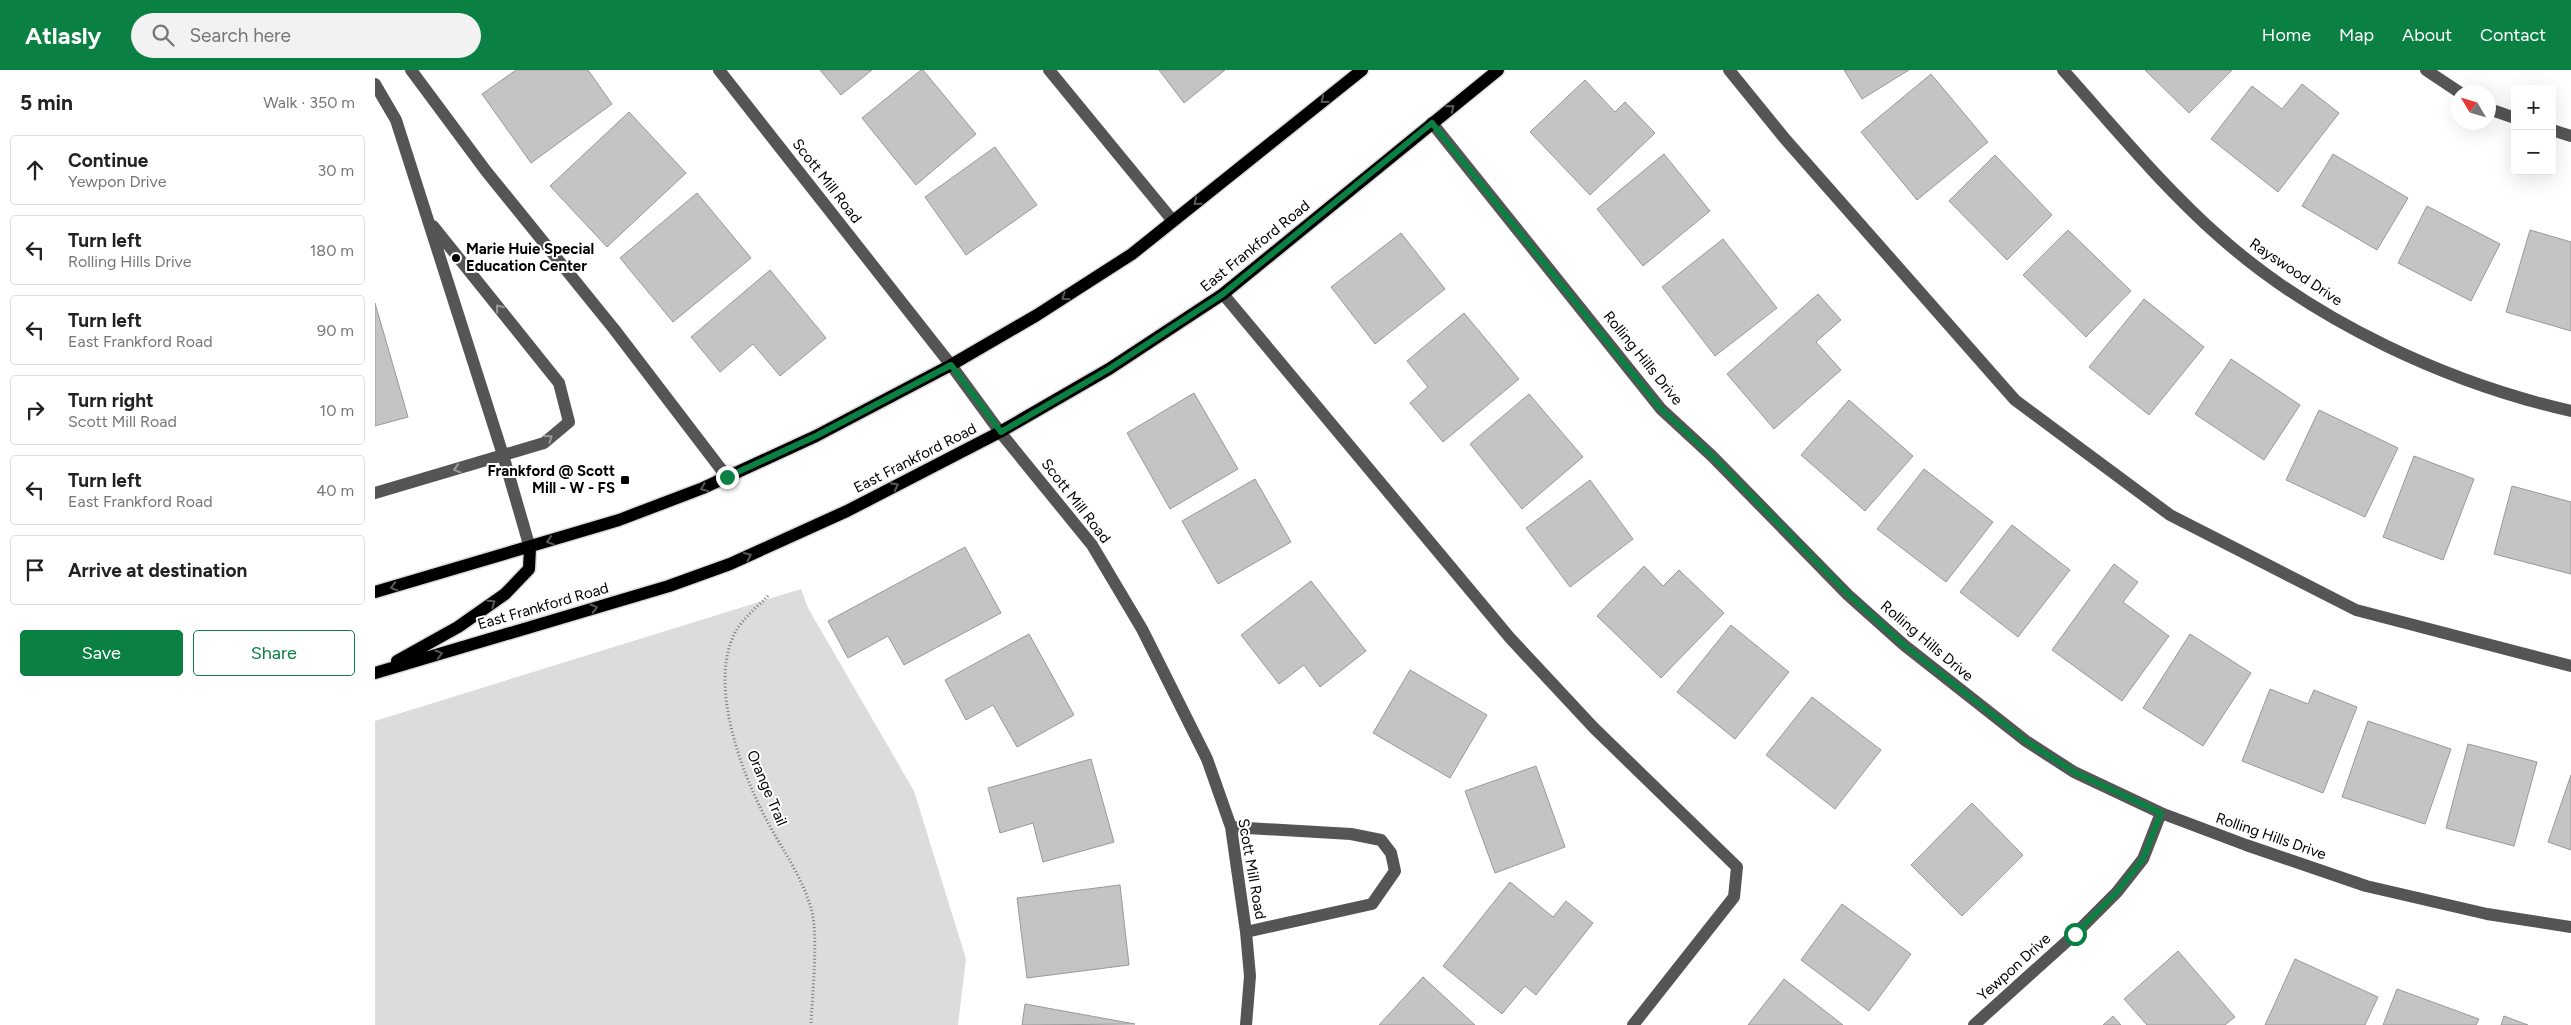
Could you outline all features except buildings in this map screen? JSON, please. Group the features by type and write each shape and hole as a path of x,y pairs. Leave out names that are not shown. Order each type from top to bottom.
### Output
{"main road":[{"path":"375,592 530,548 619,520 727,477 816,436 951,365 1037,315 1124,259 1362,70"},
{"name":"East Frankford Road","path":"375,673 669,586 730,564 847,511 1001,432 1109,369 1223,294 1498,70"},
{"path":"375,673 458,627 505,594 529,569 530,548"}],"street":[{"path":"411,70 485,172 615,329 727,477"},
{"name":"Scott Mill Road","path":"719,70 951,365 1001,432 1092,545 1142,629 1207,759 1231,827 1246,932 1250,976 1246,1025"},
{"path":"1049,70 1173,221"},
{"path":"1729,70 1806,162 2015,400 2170,515 2356,610 2571,666"},
{"name":"Rayswood Drive","path":"2063,70 2175,196 2259,270 2318,308 2379,342 2491,390 2571,411"},
{"path":"2427,70 2451,86"},
{"path":"375,84 396,120 503,455 530,548"},
{"path":"2496,111 2511,117"},
{"name":"Rolling Hills Drive","path":"1432,123 1661,409 1712,456 1849,595 1904,645 2026,741 2074,772 2161,813 2246,845 2366,886 2487,914 2571,927"},
{"path":"2556,131 2571,136"},
{"path":"375,493 544,443 569,422 559,383 428,220"},
{"path":"1223,294 1509,638 1594,728 1737,867 1734,898 1633,1025"},
{"name":"Yewpon Drive","path":"1974,1025 2075,934 2117,892 2143,859 2161,813"},
{"path":"1231,827 1351,834 1381,840 1391,853 1395,871 1372,904 1246,932"}],"path":[{"name":"Orange Trail","path":"768,596 738,629 727,657 725,686 735,738 747,776 765,818 801,878 812,911 814,947 811,1025"}],"shaded area":[{"path":"801,589 808,608 914,791 966,959 958,1025 375,1025 375,721"}],"place":[{"name":"Marie Huie Special Education Center","path":"456,258"},
{"name":"Frankford @ Scott Mill - W - FS","path":"625,480"}],"route":[{"path":"727,477 816,436 951,365 1001,432 1109,369 1223,294 1432,123 1661,409 1712,456 1781,529 1849,595 1904,645 2026,741 2074,772 2161,813 2143,859 2117,892 2075,934"}]}
